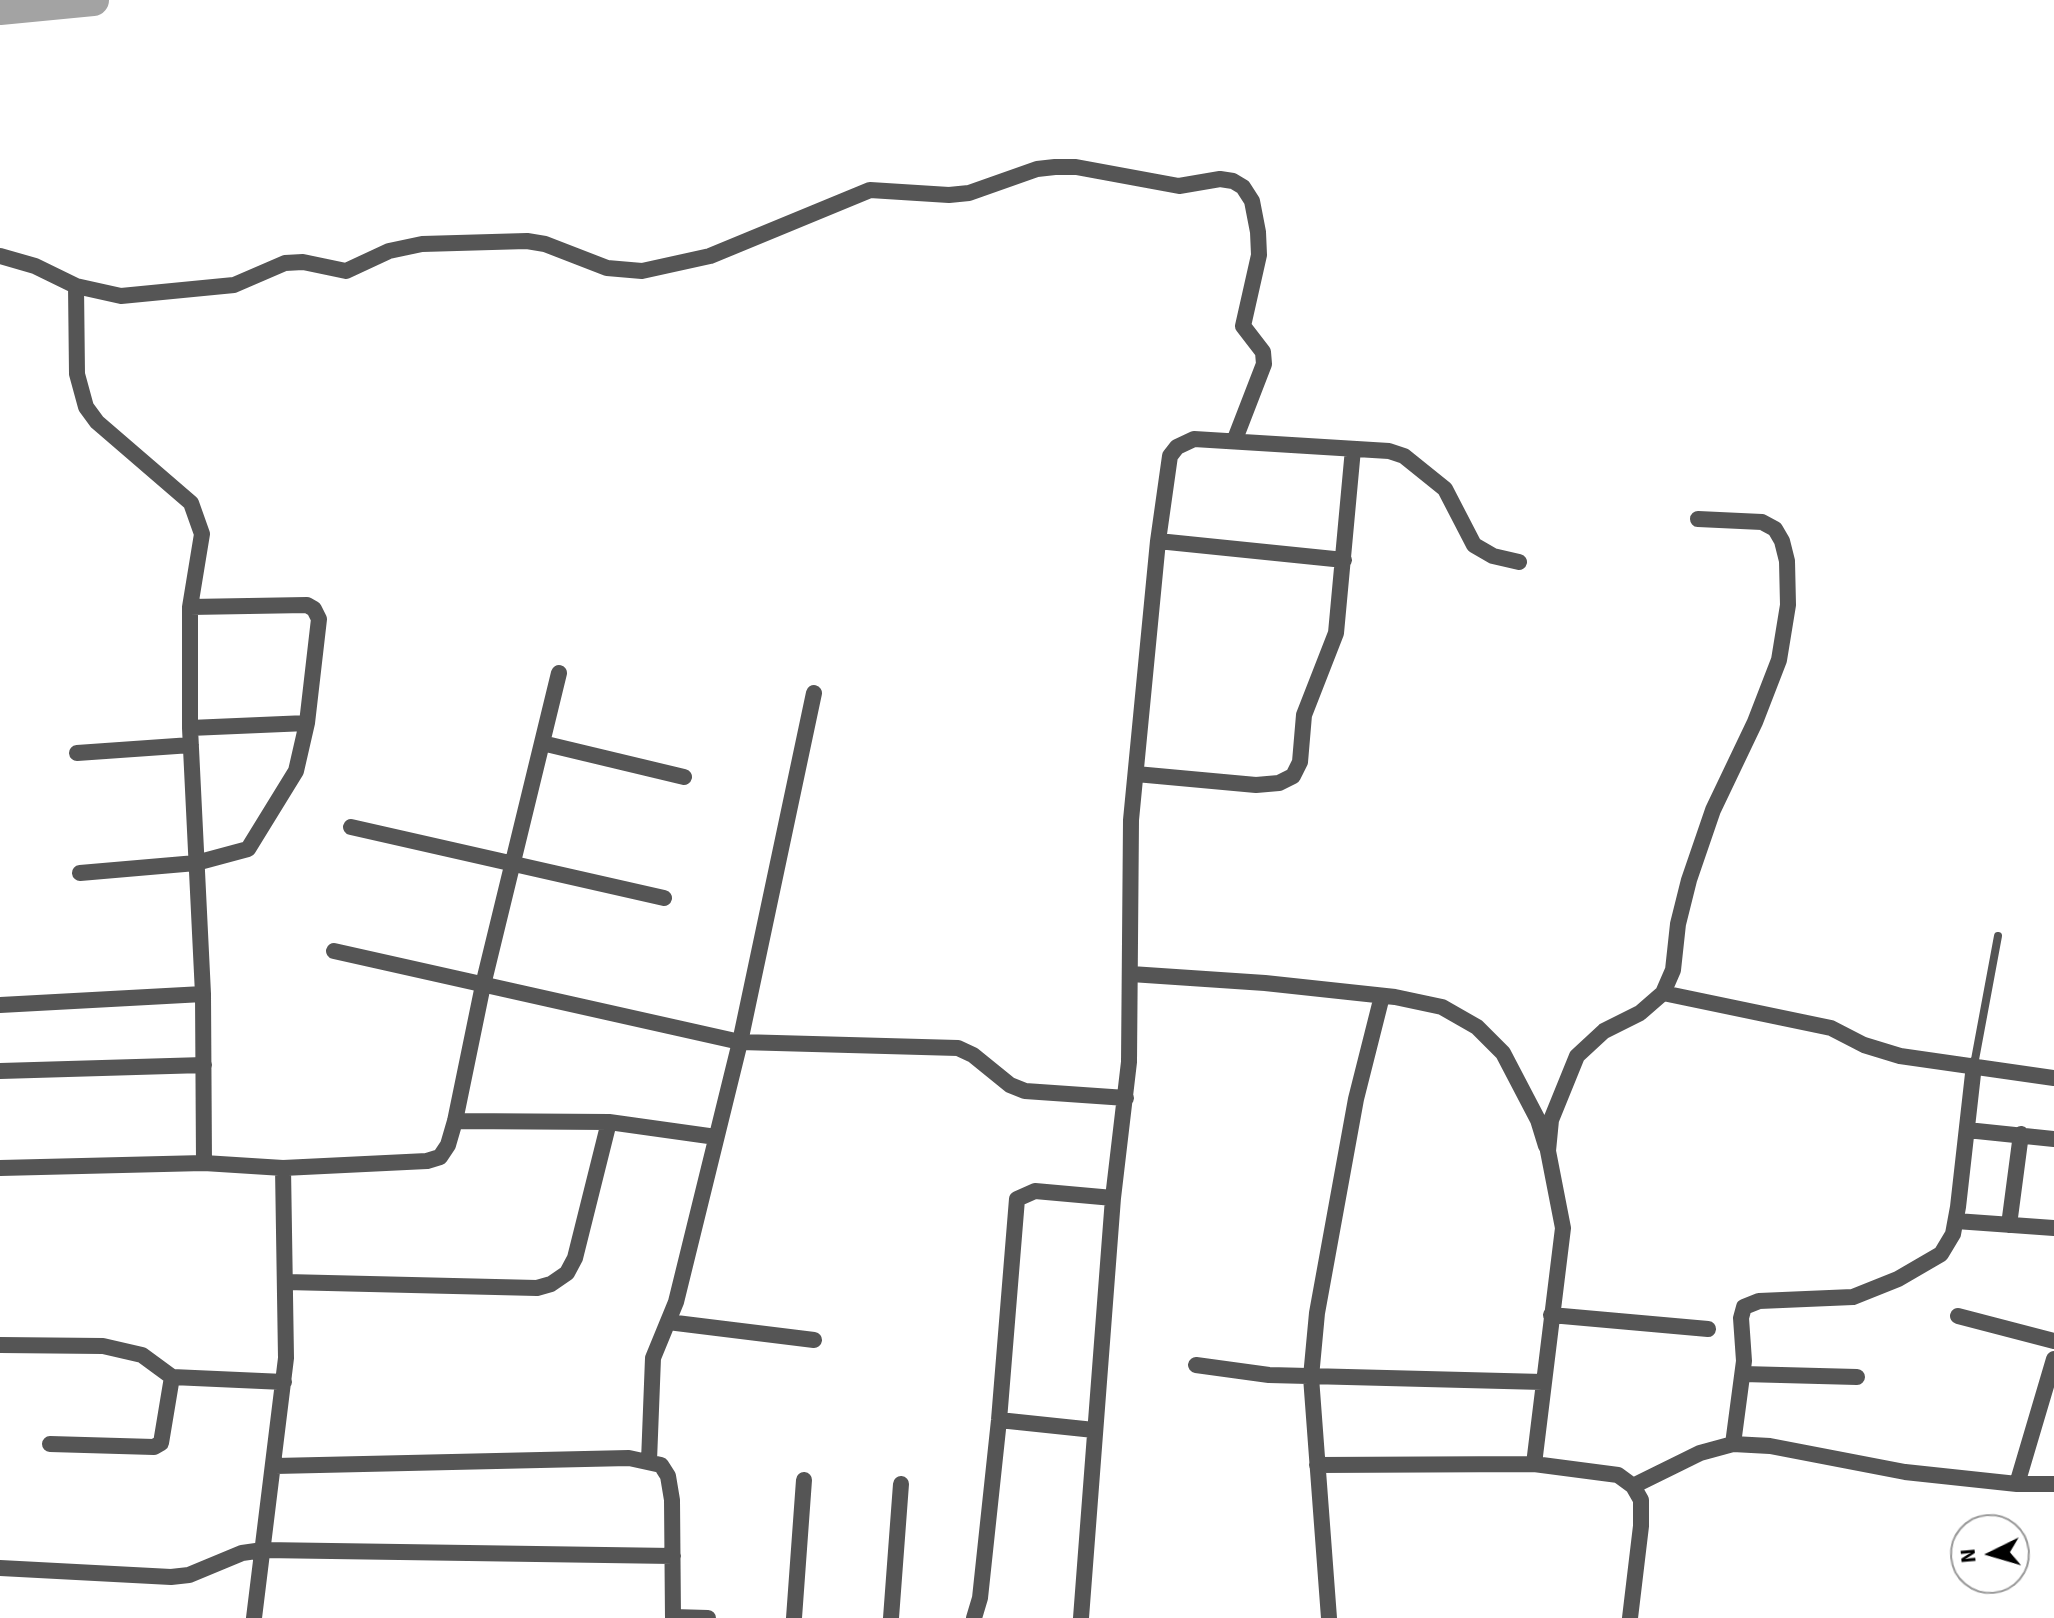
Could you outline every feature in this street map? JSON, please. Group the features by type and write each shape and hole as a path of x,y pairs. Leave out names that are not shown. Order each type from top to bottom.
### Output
{"street":[{"path":"0,256 35,266 76,286 121,296 234,285 285,263 303,262 346,271 403,247 527,241 545,244 607,268 642,271 710,256 870,190 969,193 1037,169 1055,167 1076,167 1179,186 1220,179 1243,187 1252,201 1258,232 1259,255 1243,326 1263,352 1264,364 1235,439"},
{"path":"76,286 77,374 86,407 97,422 191,503 199,517 202,534 190,607 191,737 203,994 204,1163"},
{"path":"1081,1618 1113,1198 1126,1098 1131,974 1129,878 1136,774 1166,466 1177,447 1194,439 1235,439 1404,456 1445,489 1474,545 1493,556 1519,562"},
{"path":"1136,774 1256,785 1279,783 1293,776 1300,762 1304,715 1336,633 1353,449"},
{"path":"1548,1151 1551,1120 1577,1056 1604,1031 1640,1013 1663,993 1673,970 1678,924 1689,880 1713,810 1755,722 1779,660 1788,605 1787,561 1775,529 1747,519 1698,519"},
{"path":"1158,541 1344,560"},
{"path":"80,873 196,863 237,854 258,839 296,771 307,723 319,619 314,609 307,605 190,607"},
{"path":"0,1168 204,1163 283,1168 427,1161 440,1157 455,1121 483,985 559,673"},
{"path":"649,1461 650,1375 659,1339 668,1322 740,1042 814,693"},
{"path":"77,753 307,723"},
{"path":"542,743 684,777"},
{"path":"351,827 512,866 664,898"},
{"path":"334,951 740,1042 958,1048 973,1055 1010,1085 1025,1091 1126,1098"},
{"path":"1131,974 1382,996 1442,1007 1477,1027 1503,1053 1538,1120 1548,1151 1563,1228 1534,1464"},
{"path":"1663,993 1831,1028 1864,1045 1900,1056 2054,1078"},
{"path":"0,1005 203,994"},
{"path":"1329,1618 1311,1377 1320,1298 1356,1099 1382,996"},
{"path":"0,1071 204,1065"},
{"path":"1733,1444 1743,1374 1741,1318 1750,1302 1853,1297 1925,1266 1941,1254 1953,1234 1956,1221 1974,1065"},
{"path":"455,1121 609,1122 716,1137"},
{"path":"286,1282 537,1288 551,1284 567,1273 575,1258 609,1122"},
{"path":"1967,1130 2054,1139"},
{"path":"2009,1225 2021,1134"},
{"path":"254,1618 284,1382 286,1282 283,1168"},
{"path":"974,1618 980,1598 999,1420 1017,1199 1035,1191 1113,1198"},
{"path":"1956,1221 2054,1228"},
{"path":"1551,1315 1708,1329"},
{"path":"1958,1316 2054,1341"},
{"path":"668,1322 814,1340"},
{"path":"0,1345 128,1350 142,1355 172,1377 284,1382"},
{"path":"2017,1484 2054,1359"},
{"path":"1196,1365 1269,1375 1543,1382"},
{"path":"1743,1374 1857,1377"},
{"path":"50,1444 154,1447 164,1436 172,1377"},
{"path":"999,1420 1094,1430"},
{"path":"1633,1486 1700,1453 1733,1444 1770,1446 1905,1472 2017,1484 2054,1484"},
{"path":"275,1466 629,1458 661,1465 668,1476 673,1617 708,1618"},
{"path":"1317,1465 1534,1464 1599,1470 1618,1475 1633,1486 1641,1500 1641,1526 1630,1618"},
{"path":"794,1618 804,1480"},
{"path":"891,1618 901,1484"},
{"path":"0,1568 171,1577 189,1575 242,1553 263,1550 673,1556"}],"lane":[{"path":"1974,1065 1998,936"}],"waterway":[{"path":"0,9 93,0"}]}
